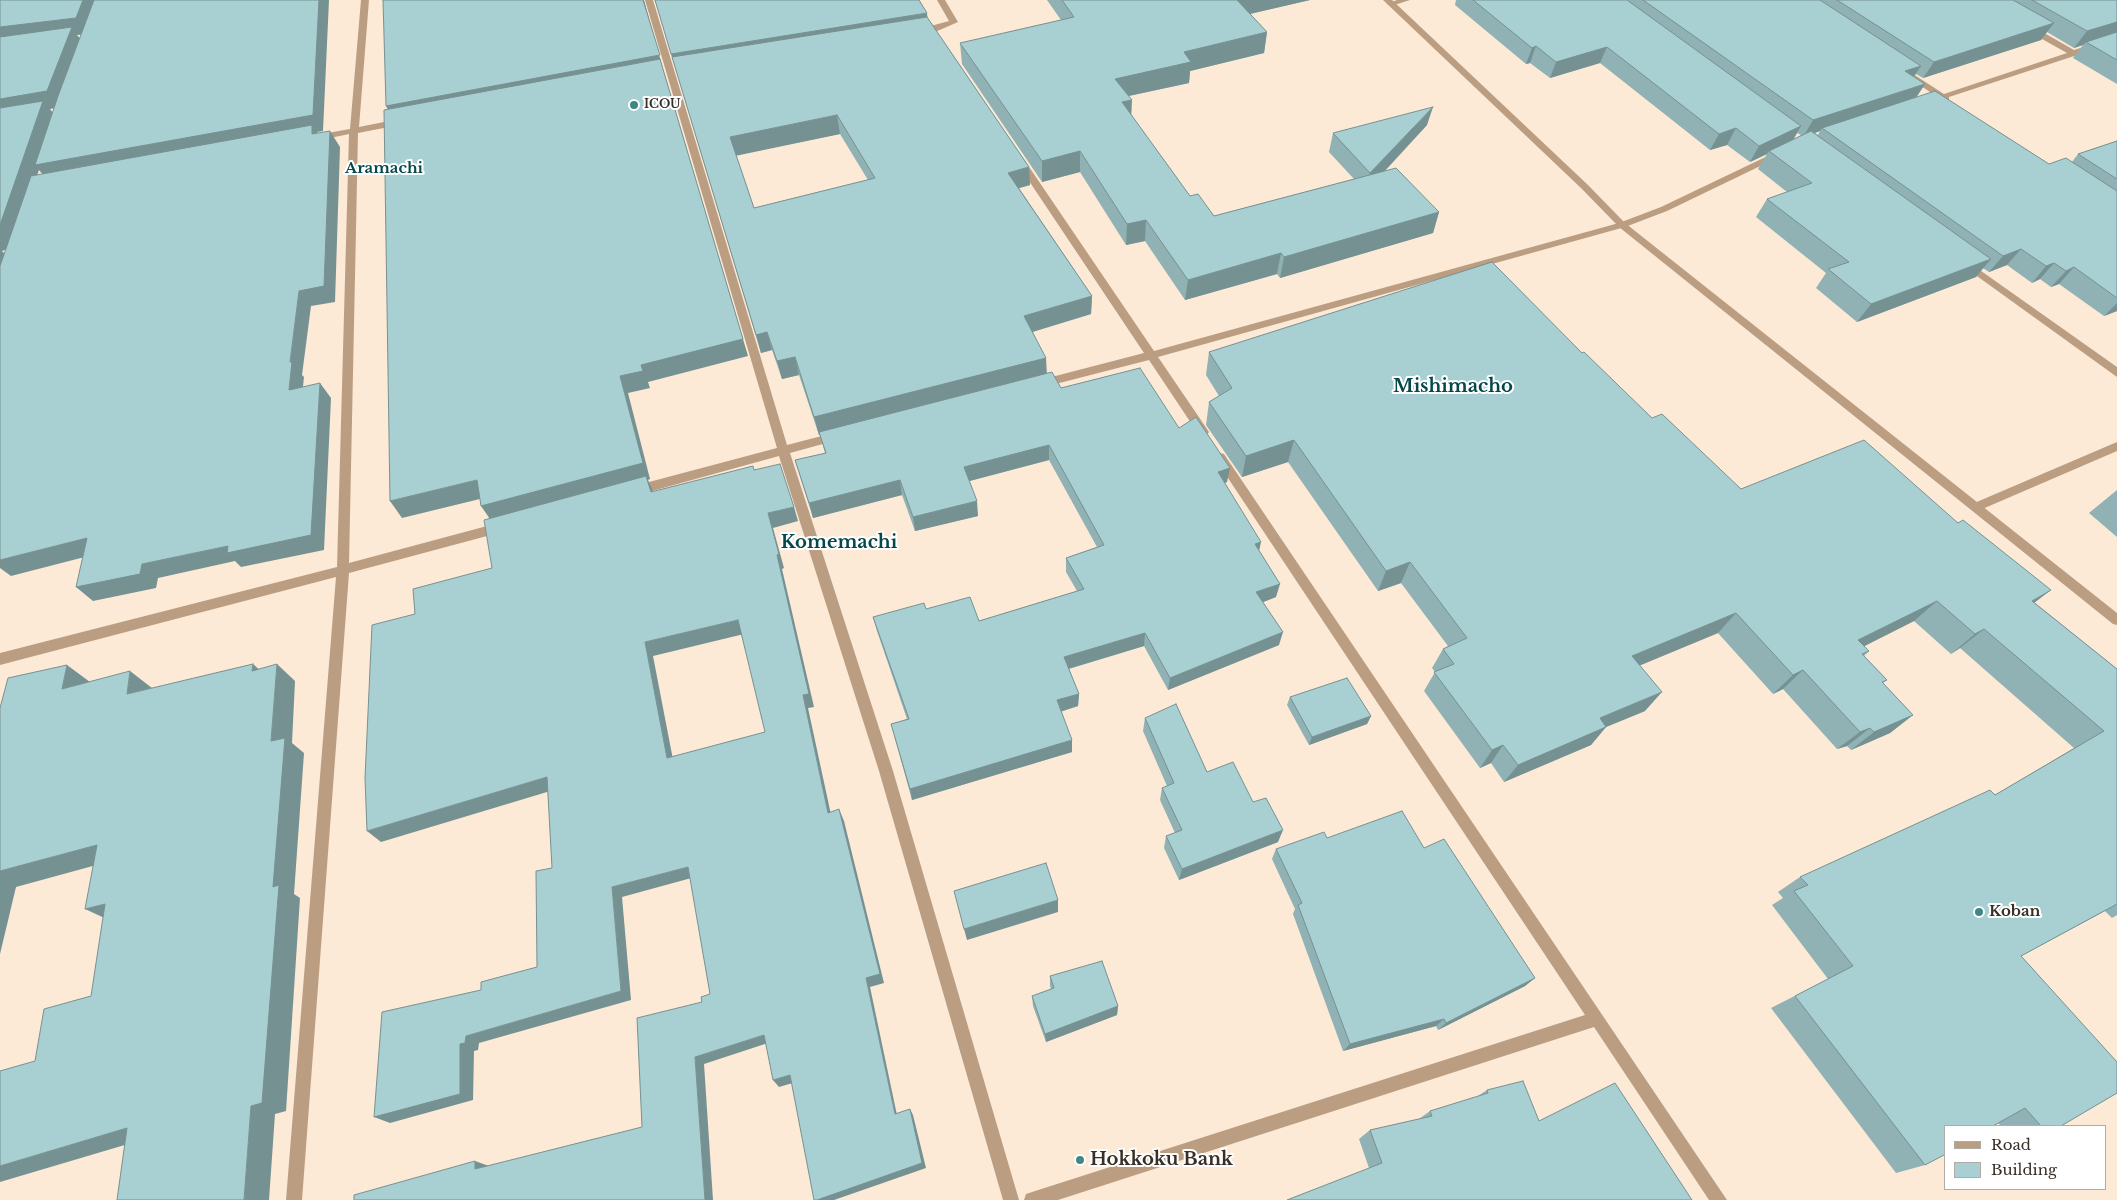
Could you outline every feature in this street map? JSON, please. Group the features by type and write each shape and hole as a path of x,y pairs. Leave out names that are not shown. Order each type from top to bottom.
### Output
{"street":[{"path":"294,1200 343,570 354,131 365,0"},
{"path":"649,0 783,450 886,771 1011,1200"},
{"path":"913,33 935,34 954,22 941,0"},
{"path":"1389,2 1406,0"},
{"path":"1389,2 1585,187 1622,225 2117,620"},
{"path":"2023,24 2073,53"},
{"path":"1924,103 1947,100 2073,53 2117,39"},
{"path":"1902,70 1947,100"},
{"path":"305,140 412,120"},
{"path":"1013,150 1719,1200"},
{"path":"1029,386 1152,355 1622,225 1664,209 1784,151"},
{"path":"1959,258 2117,373"},
{"path":"620,494 849,433"},
{"path":"1976,507 2117,446"},
{"path":"0,659 343,570 515,523"},
{"path":"1032,1200 1596,1019"}],"building":[{"path":"0,0 83,0 76,18 0,27"},
{"path":"94,0 319,0 313,115 35,165 58,96"},
{"path":"383,0 643,0 660,55 386,106"},
{"path":"655,0 919,0 927,13 671,54"},
{"path":"1062,0 1237,0 1267,32 1184,52 1191,62 1115,79 1132,100 1122,102 1190,196 1198,194 1214,216 1396,168 1439,212 1284,257 1281,253 1188,280 1146,220 1127,224 1080,151 1042,161 960,43 1074,17"},
{"path":"1473,0 1627,0 1801,126 1759,146 1736,128 1719,134 1607,47 1556,62 1536,46 1532,48"},
{"path":"1643,0 1820,0 1921,66 1905,71 1925,84 1813,120"},
{"path":"1837,0 2013,0 2054,23 1934,62"},
{"path":"2032,0 2117,0 2117,22 2087,31"},
{"path":"927,17 1029,167 1008,173 1092,296 1024,316 1046,358 814,417 795,357 777,361 767,332 756,335 672,57","holes":["837,115 875,178 754,208 730,137"]},
{"path":"72,27 47,91 0,99 0,37"},
{"path":"2117,32 2117,60 2086,42"},
{"path":"660,59 743,339 641,365 643,371 620,376 643,463 481,506 477,480 390,501 384,110"},
{"path":"1935,91 2049,164 2066,158 2117,191 2117,298 2074,267 2066,271 2054,263 2046,266 2021,249 2003,256 1822,128"},
{"path":"43,101 0,225 0,108"},
{"path":"1433,107 1370,173 1333,133"},
{"path":"312,125 312,134 330,131 324,286 299,291 290,362 292,362 289,390 320,383 311,535 227,553 228,546 142,564 140,574 76,587 87,538 0,560 0,266 31,176"},
{"path":"1811,131 1991,259 1871,304 1828,269 1849,262 1767,199 1812,183 1769,151"},
{"path":"2117,141 2117,179 2078,154"},
{"path":"1492,262 1582,353 1584,352 1652,418 1662,414 1741,489 1864,440 1958,523 1963,520 2051,590 2032,601 2117,669 2117,904 2021,956 2117,1062 2117,1093 2063,1125 2040,1125 2025,1108 1995,1125 1944,1125 1944,1155 1925,1165 1795,996 1853,966 1794,891 1808,885 1800,877 1990,790 1995,795 2104,731 1984,629 1975,634 1937,601 1858,640 1869,651 1862,654 1887,680 1882,682 1913,715 1874,732 1870,728 1860,732 1803,670 1793,675 1736,613 1632,656 1662,692 1600,718 1606,727 1518,765 1503,745 1492,750 1434,672 1454,664 1443,649 1467,638 1410,562 1386,571 1294,440 1246,456 1209,402 1232,388 1209,352"},
{"path":"1140,368 1179,428 1196,417 1230,468 1218,472 1261,542 1255,544 1280,584 1256,592 1283,632 1170,678 1145,633 1064,657 1079,694 1057,700 1072,740 910,789 891,724 909,719 873,617 924,603 926,609 970,597 979,621 1084,589 1066,558 1104,545 1049,445 964,467 977,501 913,517 900,480 809,503 795,460 826,453 819,432 1052,372 1061,388"},
{"path":"780,464 794,507 768,513 779,554 777,555 809,694 803,695 828,813 839,809 880,974 866,978 895,1114 910,1109 922,1163 814,1200 790,1075 773,1080 764,1035 695,1057 705,1200 354,1200 354,1195 475,1161 475,1169 642,1127 637,1018 702,1002 701,997 710,994 688,867 612,887 621,991 466,1036 465,1043 460,1044 460,1094 374,1117 382,1012 481,990 481,982 537,967 536,871 552,868 547,777 367,831 365,778 372,625 415,614 413,589 492,568 484,520 646,476 651,492 753,466 754,470","holes":["738,620 765,732 667,758 645,642"]},
{"path":"253,664 252,671 277,664 271,741 285,738 273,887 279,885 262,1103 251,1106 244,1200 117,1200 127,1128 0,1166 0,1071 35,1061 44,1009 91,996 105,904 85,909 97,845 0,871 0,708 8,678 67,665 62,689 130,671 127,694"},
{"path":"1347,678 1371,716 1312,737 1290,697"},
{"path":"1176,704 1207,772 1233,762 1253,802 1266,798 1283,830 1182,869 1166,836 1182,830 1162,788 1174,783 1145,718"},
{"path":"1402,811 1424,848 1444,839 1535,978 1446,1023 1444,1019 1350,1044 1298,905 1302,903 1276,849 1324,832 1327,838"},
{"path":"1046,863 1058,900 964,929 954,891"},
{"path":"1102,961 1118,1006 1045,1034 1032,996 1054,988 1050,976"},
{"path":"1523,1081 1539,1121 1615,1083 1692,1200 1287,1200 1382,1163 1370,1130 1432,1116 1430,1111 1488,1093 1487,1090"}],"place":[{"name":"ICOU","path":"634,105"},
{"name":"Koban","path":"1979,912"},
{"name":"Hokkoku Bank","path":"1080,1160"}],"district":[{"name":"Aramachi","path":"384,169"},
{"name":"Mishimacho","path":"1453,387"},
{"name":"Komemachi","path":"839,543"}]}
